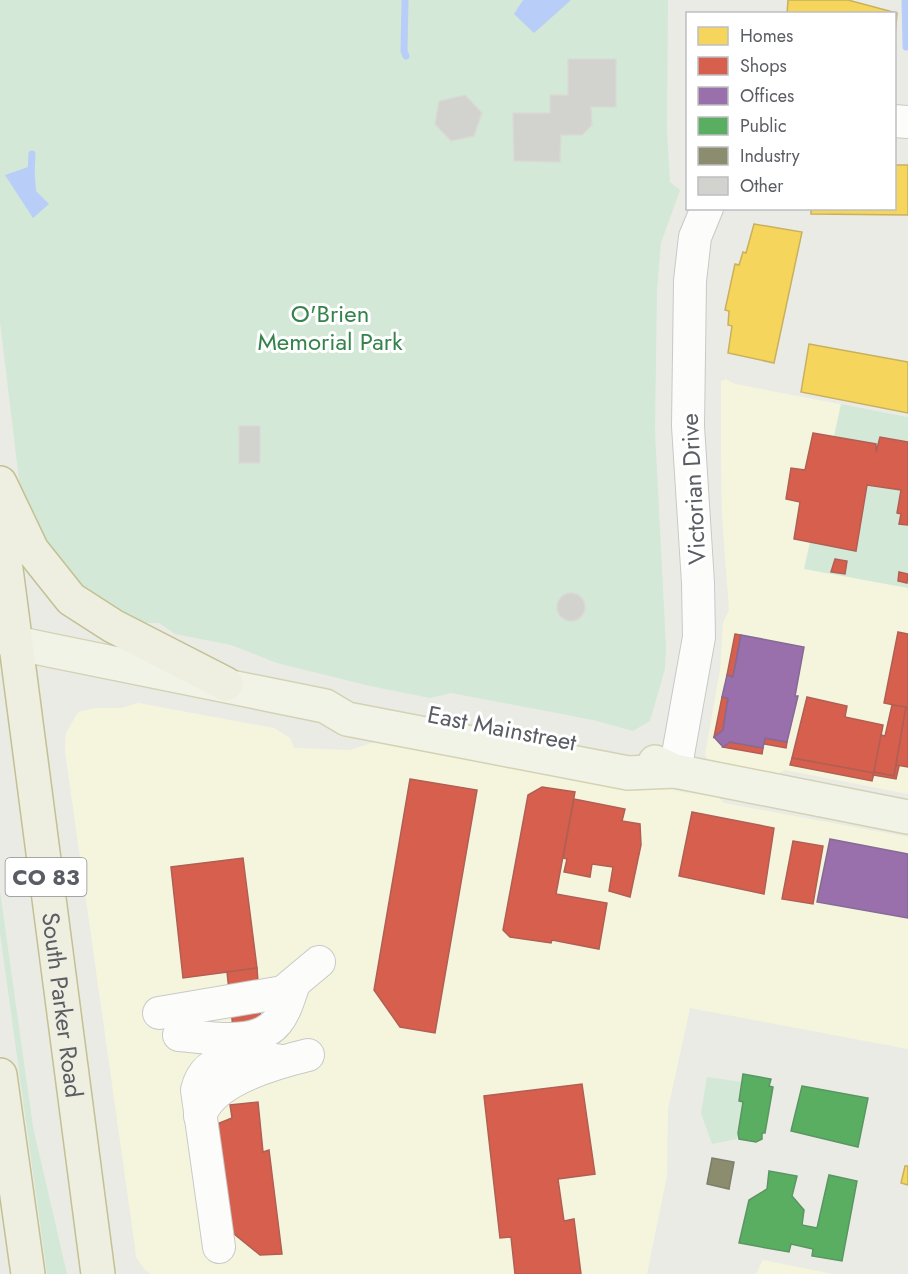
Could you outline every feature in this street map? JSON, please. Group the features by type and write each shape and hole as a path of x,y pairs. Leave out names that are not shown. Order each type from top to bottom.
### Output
{"highway":[{"path":"0,483 32,550 71,599 105,622 226,684"},
{"name":"South Parker Road","path":"0,523 5,642 98,1274"},
{"path":"0,1075 28,1274"}],"main road":[{"name":"East Mainstreet","path":"5,642 226,684 325,706 352,700 633,752 675,771 908,817"}],"street":[{"name":"Victorian Drive","path":"675,771 699,637 698,583 688,426 690,281 695,237 706,210"},
{"path":"169,1024 284,992 300,975 319,962"},
{"path":"219,1247 197,1090 199,1082 210,1066 240,1058 295,1058"}],"shaded area":[{"path":"726,379 735,384 908,417 908,794 785,770 774,775 711,764 705,755 720,670 723,623 729,610 722,516 721,459 721,381"},
{"path":"138,703 274,728 290,738 294,748 350,750 375,742 584,782 594,775 688,793 716,794 724,803 908,837 908,1049 690,1008 668,1109 667,1175 647,1274 151,1274 145,1270 136,1257 65,751 66,733 78,712 95,708 121,708"},
{"path":"763,1260 833,1274 756,1274"}],"green space":[{"name":"O'Brien Memorial Park","path":"0,0 668,0 667,129 670,182 680,190 661,243 657,291 655,431 666,647 665,669 650,721 633,731 593,720 451,693 430,698 277,663 231,645 175,634 159,623 145,623 124,615 60,574 22,505 0,322"},
{"path":"841,404 908,417 908,442 874,452 875,444 834,436"},
{"path":"867,485 901,490 897,513 901,514 900,524 908,525 908,588 804,569 810,542 856,550"},
{"path":"0,891 33,1127 67,1274 47,1274 0,933"},
{"path":"707,1077 742,1082 739,1101 743,1102 737,1139 712,1144 701,1113"}],"water":[{"path":"523,0 571,0 534,33 514,14"},
{"path":"34,165 36,191 49,204 33,218 5,175"}],"building: Homes":[{"path":"788,0 848,0 893,12 787,12"},
{"path":"896,165 908,165 908,215 811,214 811,210 896,210"},
{"path":"754,224 802,232 774,363 728,353 732,326 728,325 729,311 725,310 735,264 739,265 743,252 746,253"},
{"path":"809,344 908,362 908,413 801,392"},
{"path":"905,1166 908,1166 908,1185 901,1183"}],"building: Shops":[{"path":"813,433 876,444 876,452 880,437 908,442 908,525 899,524 901,514 897,513 901,490 867,485 856,551 794,539 800,502 786,499 791,468 805,470"},
{"path":"835,559 847,561 845,574 831,572"},
{"path":"899,572 908,574 907,583 898,581"},
{"path":"898,632 908,634 908,708 884,703"},
{"path":"735,634 741,635 733,677 727,675"},
{"path":"722,697 728,698 723,730 714,737"},
{"path":"807,697 847,706 845,717 883,725 874,773 792,758"},
{"path":"892,705 906,707 894,776 874,772 881,735 885,736"},
{"path":"906,707 908,708 908,767 896,765"},
{"path":"765,738 787,742 786,748 764,744"},
{"path":"730,742 763,748 762,754 723,747"},
{"path":"792,758 874,773 872,781 790,765"},
{"path":"896,765 899,766 896,779 873,775 874,772 894,776"},
{"path":"410,779 477,790 435,1033 400,1027 374,990"},
{"path":"542,787 575,792 556,894 607,903 599,949 552,940 551,943 510,937 503,930 528,795"},
{"path":"574,799 625,809 622,821 640,824 641,845 630,897 609,891 613,867 592,864 590,877 564,872 567,859 563,858"},
{"path":"692,812 774,828 764,894 679,876"},
{"path":"793,841 823,846 813,904 782,899"},
{"path":"243,858 257,968 183,978 171,867"},
{"path":"257,968 261,1024 233,1028 227,972"},
{"path":"582,1084 595,1174 558,1179 564,1221 574,1219 581,1274 515,1274 511,1237 500,1238 484,1096"},
{"path":"258,1102 263,1152 269,1150 282,1254 260,1255 233,1233 217,1124 232,1118 230,1105"}],"building: Offices":[{"path":"741,635 804,647 795,696 798,696 787,742 765,738 763,748 730,742 723,747 714,737 723,730 728,698 722,697 727,675 733,677"},
{"path":"830,839 908,854 908,918 817,902"}],"building: Public":[{"path":"743,1074 771,1079 769,1086 773,1087 765,1133 762,1133 762,1139 756,1142 739,1139 743,1102 739,1101"},
{"path":"802,1086 868,1098 858,1147 791,1131"},
{"path":"769,1171 797,1176 792,1196 804,1210 802,1225 817,1228 829,1175 857,1181 842,1261 812,1256 813,1249 791,1244 789,1252 739,1243 749,1200 767,1189"}],"building: Industry":[{"path":"712,1158 734,1162 729,1189 707,1184"}],"building: Other":[{"path":"568,59 616,59 616,107 591,107 592,125 582,135 561,135 560,162 514,161 513,113 550,113 550,95 568,95"},
{"path":"465,95 482,113 474,136 451,141 435,124 439,101"},
{"path":"239,426 260,426 260,463 239,463"},
{"path":"571,593 581,597 585,607 581,617 571,621 561,617 557,607 561,597"}],"waterway":[{"path":"405,0 404,51 406,56"},
{"path":"905,0 906,47"},
{"path":"31,174 32,154"}]}
